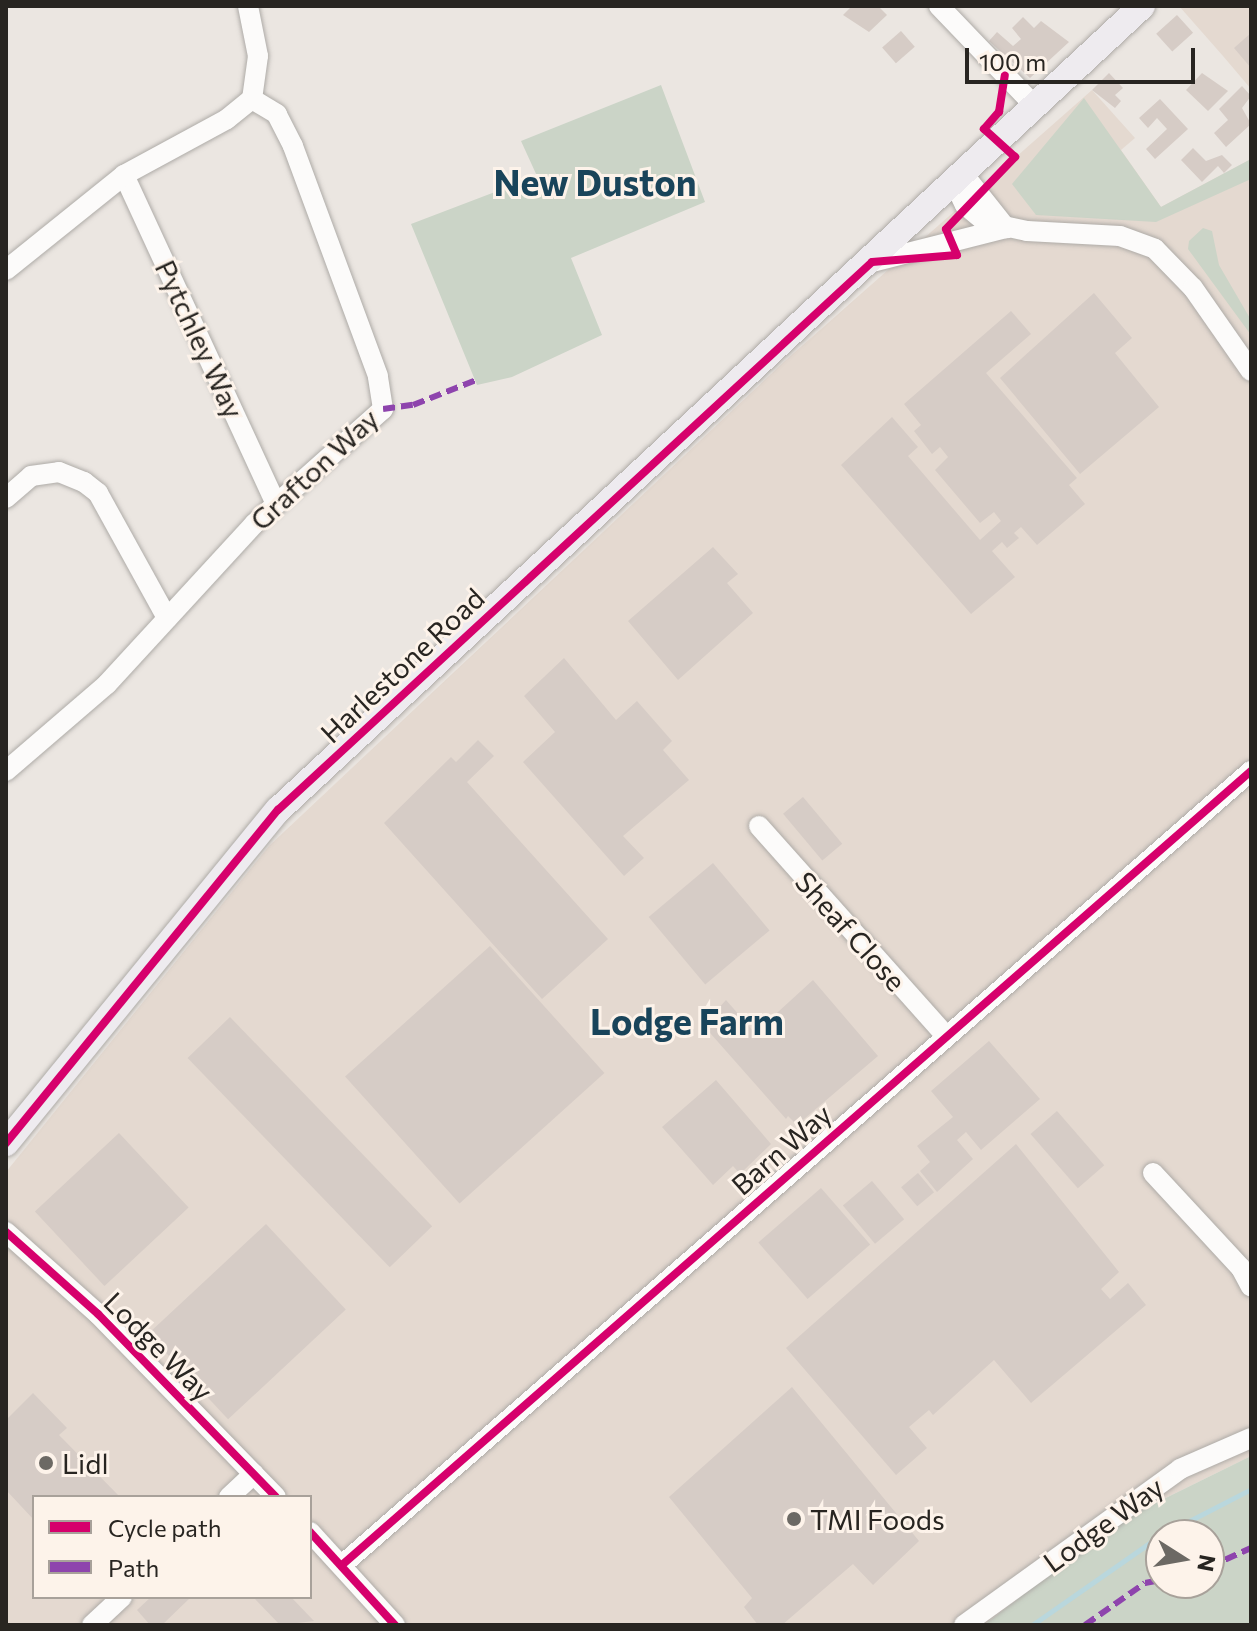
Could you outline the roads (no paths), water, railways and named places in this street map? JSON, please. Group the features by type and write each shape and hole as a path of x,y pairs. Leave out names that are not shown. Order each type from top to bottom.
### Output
{"main road":[{"name":"Harlestone Road","path":"6,1143 278,810 872,262 1142,6"}],"street":[{"path":"6,270 124,175 227,119 252,99 258,56 248,6"},
{"path":"939,6 1035,106"},
{"name":"Grafton Way","path":"6,771 107,684 156,637 167,618 276,504 376,419 383,394 293,146 277,114 252,99"},
{"name":"Pytchley Way","path":"124,175 276,504"},
{"path":"960,179 965,205 985,222 1006,228 1120,236 1155,249 1193,288 1251,371"},
{"path":"872,262 1006,228"},
{"path":"6,498 31,476 59,472 84,482 98,493 167,618"},
{"name":"Barn Way","path":"342,1565 945,1035 1251,771"},
{"name":"Sheaf Close","path":"759,826 945,1035"},
{"path":"1153,1173 1241,1268 1251,1287"},
{"name":"Lodge Way","path":"6,1232 98,1314 274,1495"},
{"name":"Lodge Way","path":"964,1625 1180,1469 1251,1438"},
{"path":"231,1495 254,1474"},
{"path":"312,1534 395,1625"},
{"path":"92,1625 120,1599"}],"waterway":[{"path":"1193,1519 1251,1489"},
{"path":"1032,1625 1145,1546"}],"place":[{"name":"Lidl","path":"46,1463"},
{"name":"TMI Foods","path":"794,1519"}],"district":[{"name":"New Duston","path":"595,182"},
{"name":"Lodge Farm","path":"687,1021"}]}
